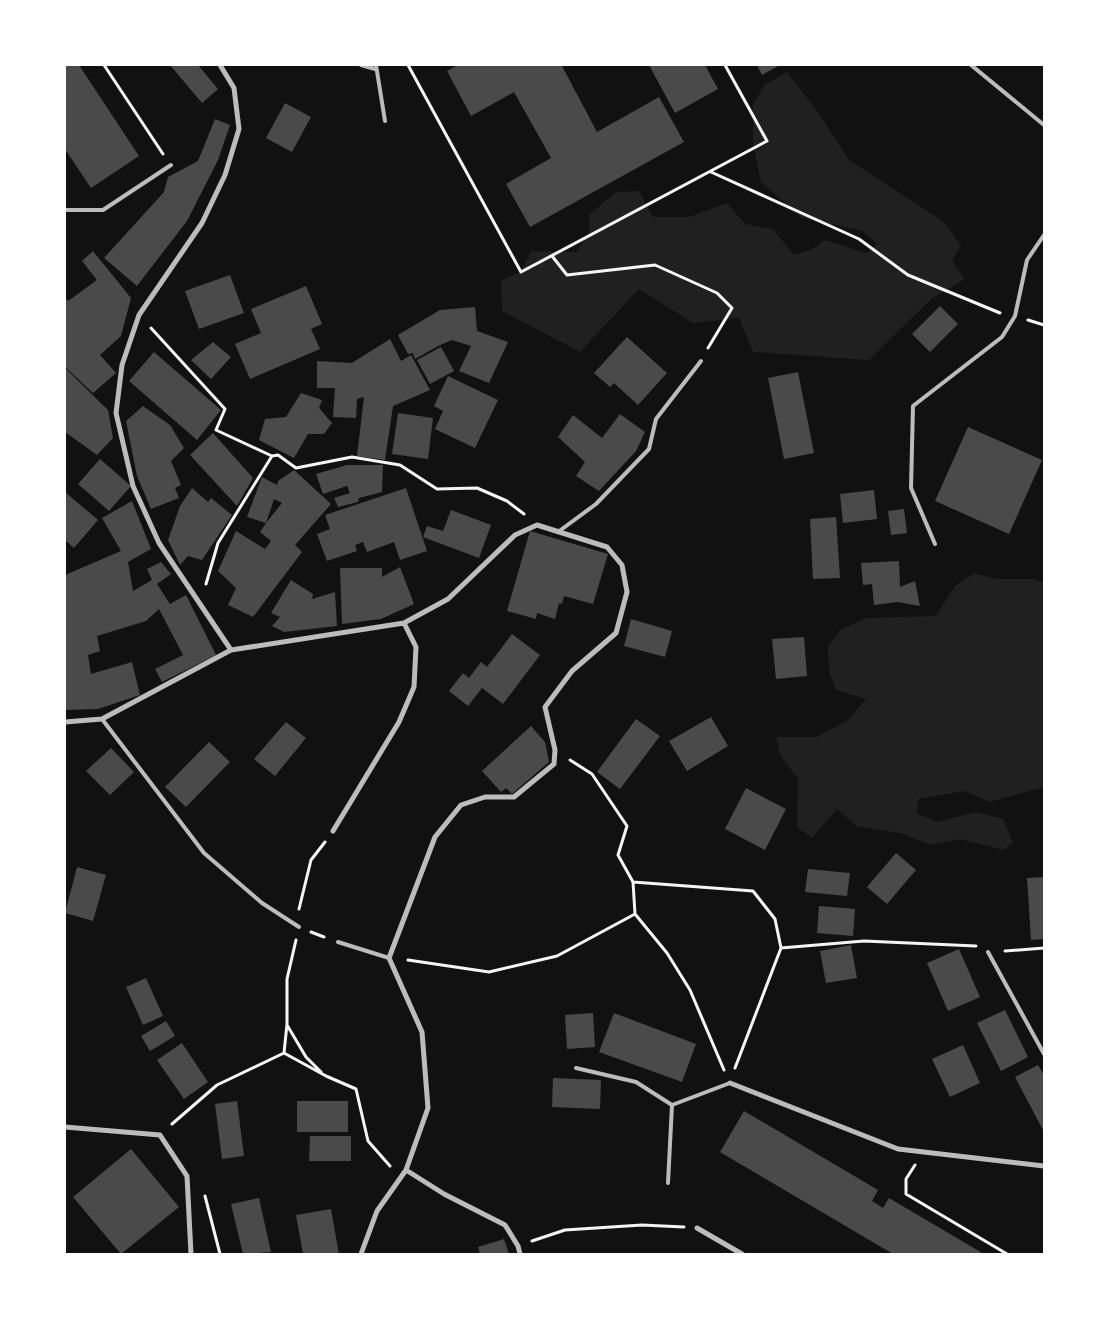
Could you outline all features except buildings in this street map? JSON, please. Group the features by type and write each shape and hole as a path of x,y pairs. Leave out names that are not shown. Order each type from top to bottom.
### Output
{"street":[{"path":"220,65 234,88 239,129 225,175 202,223 139,315 122,365 116,413 134,486 159,543 231,650"},
{"path":"65,722 102,719 231,650 404,623 448,599 515,535 537,525 607,547 622,565 627,592 616,634 572,671 545,707 555,750 554,764 514,797 485,797 461,805 434,837 389,958 422,1032 428,1108 406,1170 377,1211 361,1254"},
{"path":"332,831 400,722 414,687 416,647 404,623"},
{"path":"730,1083 898,1149 1044,1166"},
{"path":"65,1128 160,1135 187,1176 191,1254"},
{"path":"406,1170 444,1194 505,1224 518,1246 520,1254"},
{"path":"697,1228 742,1254"}],"lane":[{"path":"361,65 375,67 385,121"},
{"path":"971,65 1044,125"},
{"path":"65,210 103,210 171,165"},
{"path":"935,544 911,488 913,406 1002,337 1015,316 1027,260 1044,235"},
{"path":"558,532 596,504 650,449 656,419 700,361"},
{"path":"102,719 204,853 262,903 299,927"},
{"path":"338,942 389,958"},
{"path":"988,952 1044,1054"},
{"path":"576,1068 636,1082 672,1105"},
{"path":"672,1105 730,1083"},
{"path":"668,1183 672,1105"}],"path":[{"path":"104,65 171,165"},
{"path":"408,65 521,272 768,141 724,65"},
{"path":"711,172 859,239 908,275 995,313 1015,316 1044,325"},
{"path":"552,256 567,275 655,265 717,293 732,308 700,361"},
{"path":"139,315 225,409 216,430 272,456 278,455 296,468 352,457 400,465 438,489 477,488 507,501 537,525"},
{"path":"200,604 218,543 272,456"},
{"path":"555,750 592,774 627,826 618,855 633,882 635,914 667,953 690,990 730,1083"},
{"path":"284,1053 287,1024 287,979 299,927 297,914 312,860 332,831"},
{"path":"633,882 753,891 775,919 781,948 730,1083"},
{"path":"389,958 490,972 557,956 635,914"},
{"path":"299,927 338,942"},
{"path":"781,948 864,941 973,944 988,952 1044,948"},
{"path":"287,1024 306,1057 326,1076"},
{"path":"284,1053 326,1076 356,1089 368,1141 400,1178"},
{"path":"160,1135 217,1085 284,1053"},
{"path":"923,1152 906,1178 906,1194 1007,1254"},
{"path":"518,1246 565,1230 642,1226 697,1228"}],"shaded area":[{"path":"787,72 818,112 849,160 943,221 961,245 952,261 965,279 931,299 869,360 753,352 739,318 693,323 639,289 580,352 502,311 501,280 521,272 531,251 576,252 589,233 589,215 616,192 639,191 653,217 689,217 727,203 745,224 773,229 794,255 813,249 824,240 867,253 877,244 863,231 802,218 761,182 753,144 753,105 764,85"},
{"path":"974,573 995,579 1033,579 1044,583 1044,787 990,802 965,791 919,799 916,813 937,822 976,812 1003,819 1013,842 1004,850 960,839 932,845 900,833 856,826 837,809 812,838 797,827 798,779 780,755 776,737 816,737 847,721 866,699 836,690 829,672 828,646 840,630 866,618 936,616 955,586"}]}
